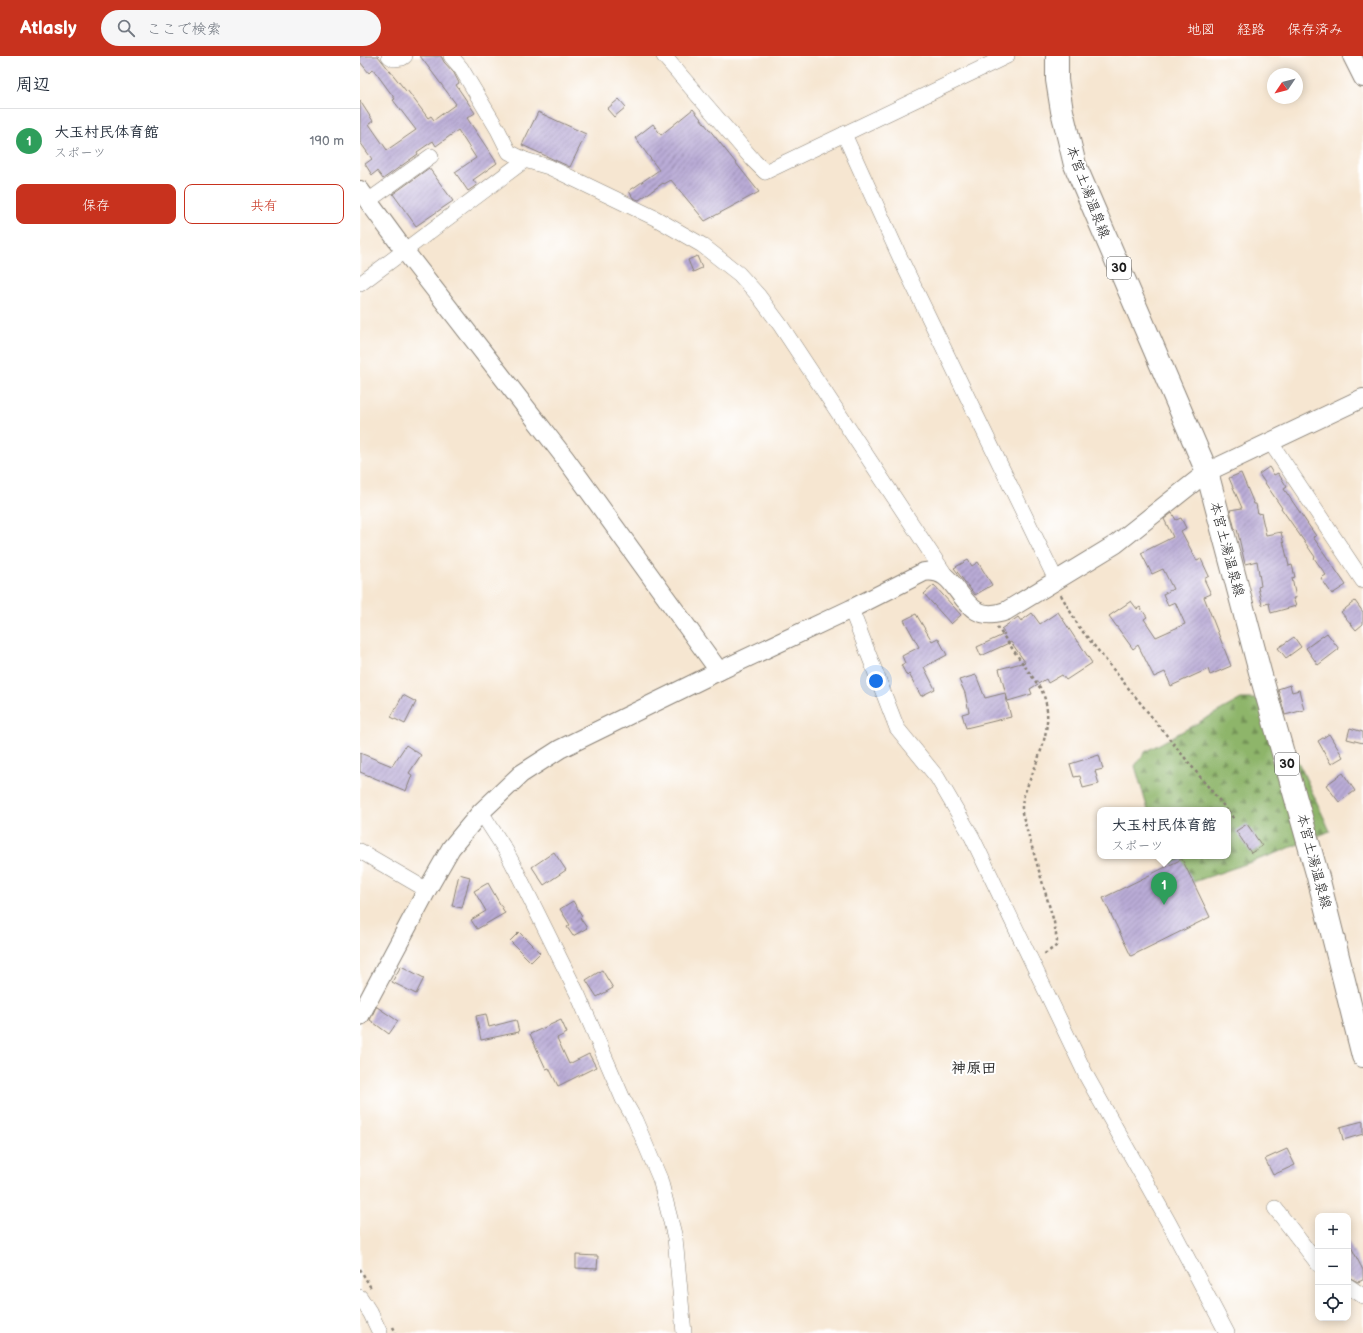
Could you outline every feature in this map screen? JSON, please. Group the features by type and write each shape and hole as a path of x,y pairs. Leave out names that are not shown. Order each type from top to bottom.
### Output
{"main road":[{"name":"本宮土湯温泉線","path":"1056,56 1057,80 1062,111 1075,166 1207,472 1260,672 1316,870 1363,1056"}],"street":[{"path":"389,56 394,59 405,56"},
{"path":"451,56 461,68 509,152 525,160 549,167 655,218 702,245 739,274 758,295 781,326 948,580 975,610 989,615 998,614 1059,587 1207,472 1271,443 1363,398"},
{"path":"664,56 765,172 1007,56"},
{"path":"1352,56 1363,78"},
{"path":"844,134 903,264 1059,587"},
{"path":"431,156 364,196 565,458 719,671"},
{"path":"360,284 525,160"},
{"path":"1271,443 1363,581"},
{"path":"360,1016 451,848 481,812 521,774 560,750 924,572 936,572 948,580"},
{"path":"851,609 897,728 937,777 972,837 1087,1077 1170,1224 1227,1333"},
{"path":"481,812 506,851 574,988 635,1120 660,1179 675,1238 684,1333"},
{"path":"360,851 427,890"},
{"path":"1275,1208 1315,1260"},
{"path":"1351,1288 1363,1296"},
{"path":"360,1297 371,1314 380,1333"}],"path":[{"path":"1059,587 1079,627 1226,807"},
{"path":"989,615 1041,689 1045,697 1048,717 1046,733 1024,795 1022,810 1054,922 1057,944 1051,950 1031,962"},
{"path":"1231,814 1235,820"}],"green space":[{"path":"1241,699 1267,699 1330,831 1277,853 1182,886 1169,859 1231,859 1231,807 1147,807 1135,766 1145,752"}],"building":[{"path":"360,56 378,56 406,91 407,90 428,118 431,116 434,120 456,104 420,56 441,56 444,62 454,73 459,83 456,85 475,113 467,118 497,163 473,180 477,185 468,191 455,172 476,158 458,130 436,146 433,141 417,152 418,154 383,179 377,171 372,175 365,164 372,159 360,142 360,101 373,121 369,124 387,150 416,130 393,100 395,99 373,69 369,73 360,62"},
{"path":"619,99 626,107 614,117 607,109"},
{"path":"693,109 759,192 705,221 671,180 664,184 663,183 639,200 633,198 629,191 659,170 635,138 653,124 661,135"},
{"path":"538,112 586,134 570,167 522,145"},
{"path":"429,168 453,201 416,226 393,194"},
{"path":"697,256 702,268 693,272 688,260"},
{"path":"1269,467 1274,475 1278,473 1287,487 1284,489 1316,536 1313,537 1346,585 1332,594 1321,578 1326,575 1259,474"},
{"path":"1241,473 1254,504 1256,504 1258,514 1261,513 1266,535 1281,532 1289,566 1292,565 1295,577 1292,578 1296,598 1293,598 1296,606 1271,613 1269,603 1262,605 1258,587 1261,586 1257,561 1245,564 1237,529 1235,530 1230,510 1242,508 1229,478"},
{"path":"1172,513 1176,520 1181,518 1186,528 1181,531 1197,561 1201,559 1209,576 1204,579 1211,594 1204,597 1231,666 1210,675 1208,669 1171,686 1165,672 1154,677 1138,645 1133,649 1109,616 1131,601 1137,609 1140,607 1147,617 1144,619 1156,637 1185,624 1175,602 1168,605 1163,594 1173,589 1163,569 1152,574 1141,553 1173,537 1164,519"},
{"path":"968,560 972,566 978,562 992,585 975,595 954,568"},
{"path":"934,585 961,615 951,624 924,594"},
{"path":"1355,601 1363,612 1363,624 1356,630 1341,612"},
{"path":"1058,612 1092,663 1066,680 1062,675 1048,683 1046,679 1030,689 1032,694 1008,701 999,669 1025,662 1011,642 981,656 977,647 1005,634 1001,629 1018,617 1021,621 1032,613 1040,624"},
{"path":"916,614 932,641 938,638 947,655 924,667 935,689 921,696 909,674 907,676 901,665 905,663 902,656 919,647 904,620"},
{"path":"1327,633 1339,649 1318,665 1306,648"},
{"path":"1294,637 1301,647 1286,658 1278,648"},
{"path":"976,675 985,698 1005,693 1011,717 966,728 962,714 969,712 965,693 959,680"},
{"path":"1290,685 1292,692 1299,690 1304,710 1285,715 1278,689"},
{"path":"403,695 416,702 405,724 391,717"},
{"path":"1350,728 1363,732 1363,743 1347,739"},
{"path":"1329,734 1343,757 1331,764 1318,741"},
{"path":"406,745 421,755 409,773 412,775 406,791 360,772 360,753 392,766"},
{"path":"1099,755 1103,769 1095,771 1099,784 1083,788 1080,776 1074,777 1070,764"},
{"path":"1343,773 1355,791 1339,802 1326,785"},
{"path":"1247,824 1262,846 1251,853 1236,831"},
{"path":"554,852 566,870 544,885 532,867"},
{"path":"1182,859 1210,917 1131,956 1103,898"},
{"path":"459,874 470,877 462,908 452,906"},
{"path":"488,883 505,913 477,929 471,920 486,911 474,891"},
{"path":"573,901 582,916 580,918 587,928 573,936 567,927 570,925 560,909"},
{"path":"519,932 540,953 531,962 510,941"},
{"path":"401,966 424,978 416,994 392,982"},
{"path":"602,970 613,988 597,997 586,980"},
{"path":"376,1007 398,1021 389,1034 370,1020"},
{"path":"486,1014 489,1027 516,1020 519,1032 481,1040 476,1016"},
{"path":"561,1020 567,1033 557,1038 569,1064 589,1054 596,1067 558,1086 549,1068 546,1069 530,1034"},
{"path":"1363,1121 1363,1134 1343,1140 1340,1127"},
{"path":"1287,1149 1295,1165 1273,1175 1265,1159"},
{"path":"1351,1247 1363,1270 1363,1280 1358,1282 1351,1278"},
{"path":"576,1255 598,1256 597,1269 576,1268"}],"place":[{"name":"大玉村民体育館","path":"1164,905"}],"district":[{"name":"神原田","path":"974,1068"}]}
